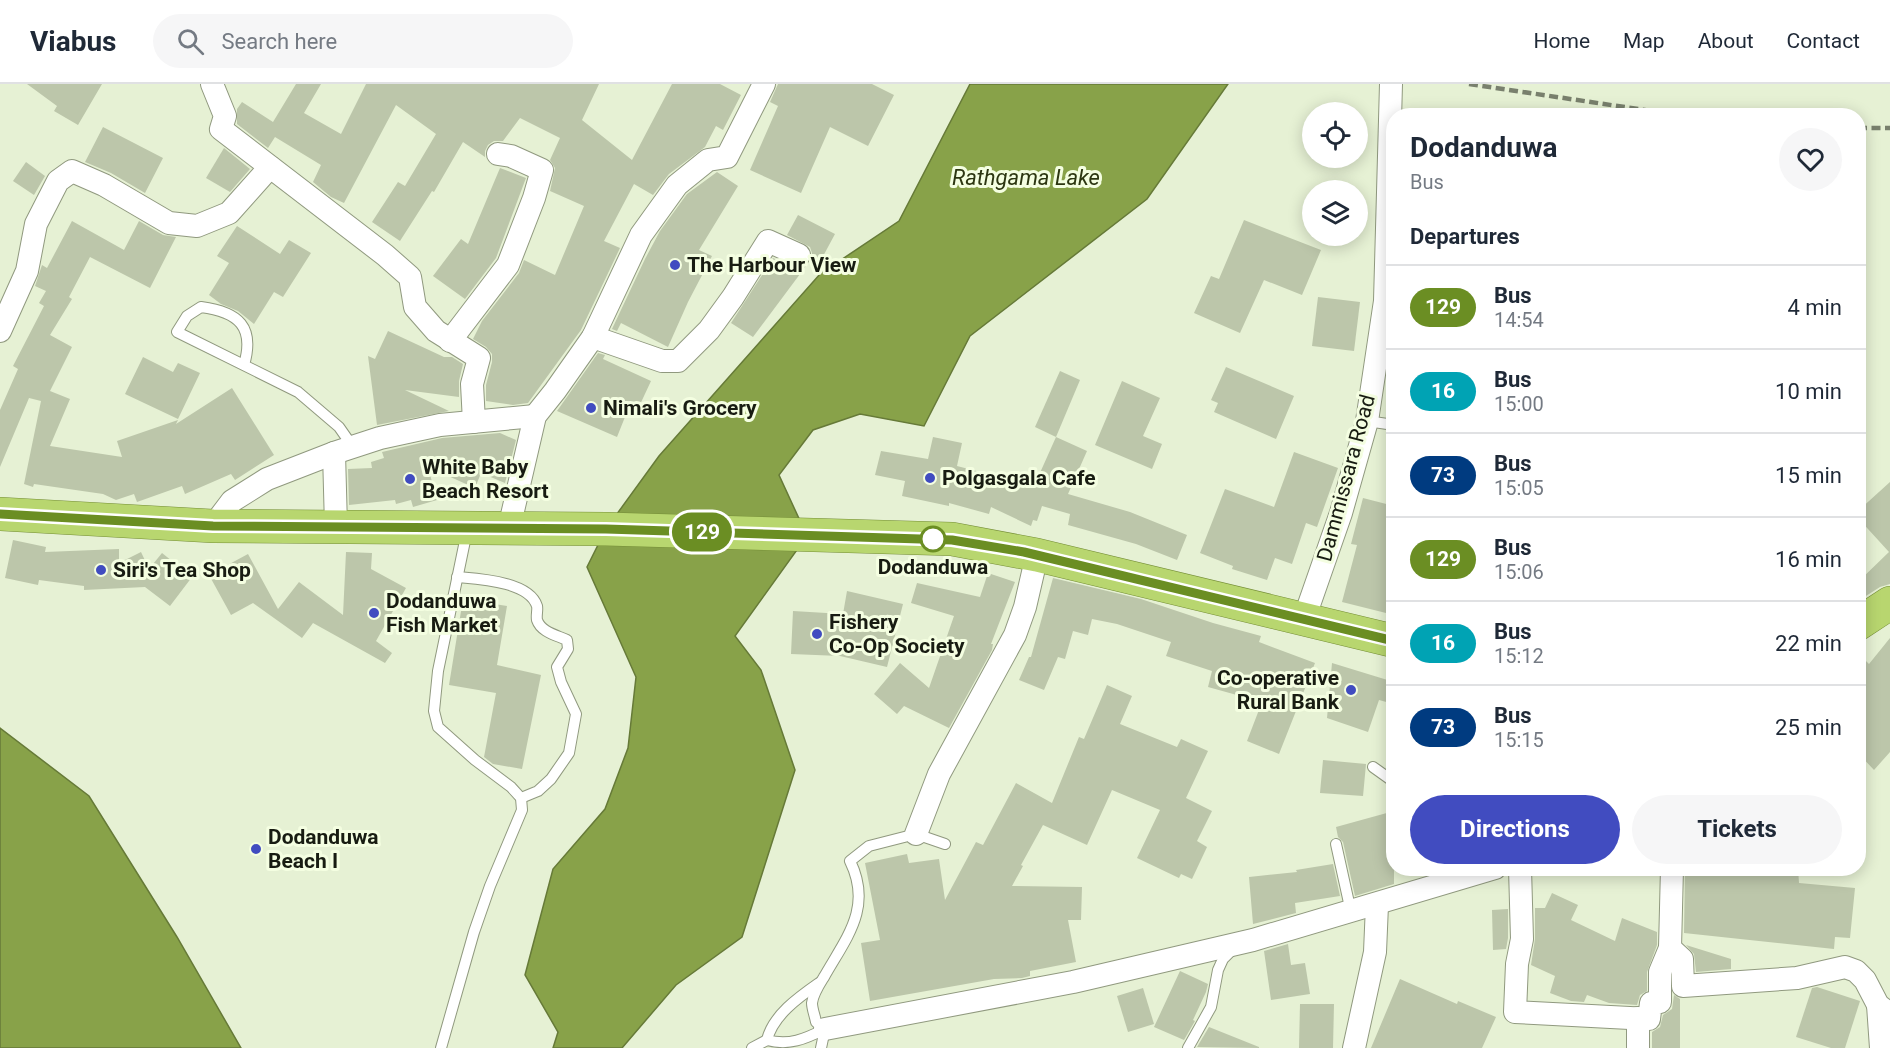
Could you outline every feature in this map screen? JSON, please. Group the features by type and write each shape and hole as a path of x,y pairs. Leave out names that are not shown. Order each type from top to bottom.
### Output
{"highway":[{"path":"0,514 213,526 606,529 952,540 1037,555 1386,639"}],"street":[{"path":"212,84 225,116 221,129 386,255 410,277 416,307 435,331 478,358 472,384 474,422"},
{"path":"508,528 535,416 593,337 641,236 677,185 708,160 727,157 764,84"},
{"name":"Dammissara Road","path":"1391,84 1391,108"},
{"path":"450,341 508,265 534,198 542,170 512,156 498,154"},
{"path":"0,331 27,271 36,224 58,181 72,171 104,185 169,223 197,226 229,213 247,190 270,167"},
{"path":"593,337 662,361 678,361 709,330 768,242 799,255"},
{"name":"Dammissara Road","path":"1304,619 1341,513 1366,421 1386,294"},
{"path":"213,526 232,501 267,478 343,450 380,438 441,425 535,416"},
{"path":"336,526 343,450"},
{"path":"916,834 939,774 1015,635 1025,607 1037,555"},
{"path":"1866,631 1880,614"},
{"path":"823,1039 1237,944 1351,912 1461,876"},
{"path":"1520,876 1522,939 1517,964 1515,1012 1649,1019 1651,1003 1660,1002 1660,972 1670,948 1672,876"},
{"path":"1354,1048 1375,952 1377,904"},
{"path":"1670,948 1682,959 1683,986 1797,978 1845,967 1856,971 1865,980 1884,1010 1881,1048"},
{"path":"1638,1018 1638,1048"}],"lane":[{"path":"244,365 249,349 248,335 241,322 214,308 201,307 187,316 177,332 298,392 339,427 343,450"},
{"path":"1366,421 1386,424"},
{"path":"441,1048 474,932 490,886 522,810 521,798 438,727 434,711 438,671 467,527"},
{"path":"457,577 505,583 528,593 537,606 537,618 542,628 567,640 568,650 557,667 561,682 576,714 569,753 551,779 538,791 521,798"},
{"path":"1373,767 1386,776"},
{"path":"752,1048 767,1040 779,1043 823,1039 812,1003 821,981 849,936 858,914 860,892 856,873 850,861 869,846 916,834 945,844"},
{"path":"1336,844 1351,912"},
{"path":"1188,1048 1211,1007 1218,970 1223,959 1237,944"},
{"path":"767,1040 769,1031 780,1016 821,981"}],"water":[{"name":"Rathgama Lake","path":"970,84 1228,84 1147,199 970,336 924,426 860,414 813,430 779,475 807,536 735,636 761,670 795,770 742,937 676,985 622,1048 553,1048 558,1032 525,975 553,869 605,809 628,748 636,677 587,567 606,529 659,456 820,274 899,221"},
{"path":"0,728 89,796 177,937 241,1048 0,1048"}],"building":[{"path":"27,84 102,84 78,125 54,111 57,106"},
{"path":"296,84 321,84 304,113 341,134 366,84 599,84 582,120 632,160 672,84 720,84 741,95 723,130 716,126 705,147 669,174 653,195 634,184 604,241 620,248 581,330 528,403 513,405 486,401 486,385 492,354 473,339 482,321 519,273 524,260 555,275 584,206 550,191 555,168 550,160 560,138 520,118 503,141 494,141 488,145 485,157 463,142 434,192 432,191 400,241 372,222 398,182 405,186 436,134 396,105 344,203 331,197 313,182 321,165 275,137 268,148 237,124 237,109 242,102 273,122"},
{"path":"778,84 872,84 894,95 868,146 830,127 801,193 750,170 778,106 770,102"},
{"path":"103,127 163,158 145,193 111,173 85,162"},
{"path":"224,148 250,169 230,192 206,178"},
{"path":"26,162 45,176 34,195 13,181"},
{"path":"500,168 526,178 496,258 465,299 433,276 461,239 468,244"},
{"path":"717,172 738,186 699,250 712,256 668,347 621,323 617,331 612,329 660,231 687,194"},
{"path":"798,215 835,234 821,260 814,256 812,259 810,247 787,235"},
{"path":"1244,220 1302,243 1302,246 1321,250 1302,295 1264,280 1240,333 1194,313 1211,276 1219,279"},
{"path":"72,221 124,250 139,221 163,235 176,237 150,288 90,257 69,297 72,299 50,335 72,347 50,391 70,399 50,446 122,457 117,441 178,420 176,424 232,388 274,455 235,480 231,474 185,494 182,486 137,502 134,494 116,500 103,494 34,484 33,487 24,484 41,401 29,398 0,467 0,410 18,369 13,366 44,306 39,303 46,291 35,286 42,265 47,268"},
{"path":"237,226 280,254 289,240 311,253 283,297 274,292 254,324 238,311 221,304 209,295 229,263 217,256"},
{"path":"773,258 794,267 806,266 753,337 731,323"},
{"path":"1318,297 1360,302 1354,351 1312,346"},
{"path":"388,331 444,357 452,357 463,364 459,381 459,397 405,390 449,411 377,425 368,356 375,359"},
{"path":"598,353 605,355 603,359 651,381 637,411 629,407 617,437 557,411"},
{"path":"143,357 173,372 178,363 200,373 178,419 125,394"},
{"path":"1226,367 1294,396 1276,439 1214,412 1218,403 1211,400"},
{"path":"1060,371 1080,380 1056,437 1035,427"},
{"path":"1122,381 1160,398 1143,436 1162,444 1152,469 1095,445"},
{"path":"500,433 516,440 505,483 481,473 475,488 428,467 437,500 413,507 411,500 396,504 395,500 349,505 348,469 372,468 371,462 384,458 382,452 442,438"},
{"path":"933,437 962,443 957,466 1030,487 1031,483 1035,484 1056,437 1087,451 1068,494 1130,512 1187,535 1177,560 1136,544 1068,525 1070,514 1042,506 1037,521 1033,520 1031,526 991,507 989,514 949,503 949,506 902,496 905,481 875,475 881,451 928,459"},
{"path":"1294,452 1338,468 1317,527 1306,523 1292,564 1275,558 1267,580 1232,569 1233,566 1200,553 1225,489 1274,507"},
{"path":"1890,482 1890,584 1866,596 1866,574 1889,552 1866,527 1866,504"},
{"path":"1363,498 1386,504 1386,613 1342,602 1357,545 1351,544"},
{"path":"13,540 46,547 45,552 119,549 119,563 141,552 149,569 162,553 192,577 170,606 145,587 84,590 84,586 39,580 38,585 5,578"},
{"path":"346,552 372,553 371,569 406,588 376,641 392,653 385,663 313,623 302,638 253,603 231,615 209,575 248,554 278,609 299,582 343,615"},
{"path":"988,573 1015,582 991,644 993,644 992,650 949,728 904,706 897,714 874,694 900,663 929,688 954,616 911,603 917,583 980,597"},
{"path":"1053,578 1141,599 1261,636 1259,642 1315,663 1279,754 1247,741 1262,702 1208,687 1212,671 1166,656 1171,642 1117,624 1092,619 1088,635 1073,631 1065,659 1058,657 1044,690 1019,680 1031,657"},
{"path":"847,591 903,604 887,667 840,656 791,654 793,611 843,614"},
{"path":"463,599 507,606 497,665 541,675 522,769 493,764 484,757 496,693 449,685"},
{"path":"1890,638 1890,752 1874,770 1866,762 1866,661 1869,664"},
{"name":"Co-operative Rural Bank","path":"1332,663 1386,680 1386,702 1379,700 1368,732 1327,718"},
{"path":"1107,685 1132,696 1120,724 1177,747 1181,739 1208,751 1186,798 1212,811 1197,841 1207,847 1192,879 1181,874 1179,878 1137,858 1160,810 1112,790 1087,845 1043,825 1012,886 1082,887 1081,920 1068,920 1076,962 1030,971 1030,976 1022,978 994,979 870,1001 861,943 880,940 865,863 907,854 909,863 939,859 945,900 976,842 983,845 1016,783 1052,803 1079,737 1084,739"},
{"path":"1323,760 1366,764 1363,796 1320,793"},
{"path":"1386,813 1386,876 1394,876 1394,884 1355,896 1343,842 1338,837 1336,827"},
{"path":"1333,864 1340,896 1295,903 1296,913 1253,924 1249,877 1297,872 1296,870"},
{"path":"1685,876 1799,876 1799,883 1855,888 1850,938 1835,937 1834,949 1684,933"},
{"path":"1552,893 1578,905 1571,920 1615,941 1622,918 1657,932 1657,945 1647,972 1647,991 1640,995 1637,1005 1609,1003 1587,995 1584,1002 1571,1001 1550,993 1555,976 1531,965 1535,939 1535,908 1545,908"},
{"path":"1508,909 1506,949 1493,950 1492,910"},
{"path":"1288,944 1291,965 1305,963 1310,994 1271,1000 1264,951"},
{"path":"1686,945 1731,959 1731,969 1696,972 1694,954"},
{"path":"1180,971 1208,984 1193,1020 1195,1021 1184,1040 1154,1027"},
{"path":"1400,979 1457,1004 1458,1001 1496,1017 1482,1048 1371,1048"},
{"path":"1817,987 1860,1001 1845,1048 1831,1048 1796,1037 1812,988"},
{"path":"1143,988 1154,1024 1128,1032 1117,996"},
{"path":"1674,995 1680,999 1680,1048 1652,1048 1652,1032 1660,1027 1663,1015 1672,1009"},
{"path":"1300,1004 1334,1004 1333,1048 1299,1048"},
{"path":"1209,1027 1259,1047 1259,1048 1197,1047"}],"railway":[{"path":"1469,84 1631,108"},
{"path":"1866,128 1890,128"}],"bus line":[{"name":"129","path":"0,514 213,526 606,529 952,540 1024,552 1386,639"}],"place":[{"name":"The Harbour View","path":"675,265"},
{"name":"Nimali's Grocery","path":"591,408"},
{"name":"Polgasgala Cafe","path":"930,478"},
{"name":"White Baby Beach Resort","path":"410,479"},
{"name":"Dodanduwa","path":"933,539"},
{"name":"Siri's Tea Shop","path":"101,570"},
{"name":"Dodanduwa Fish Market","path":"374,613"},
{"name":"Fishery Co-Op Society","path":"817,634"},
{"name":"Co-operative Rural Bank","path":"1351,690"},
{"name":"Dodanduwa Beach I","path":"256,849"}]}
